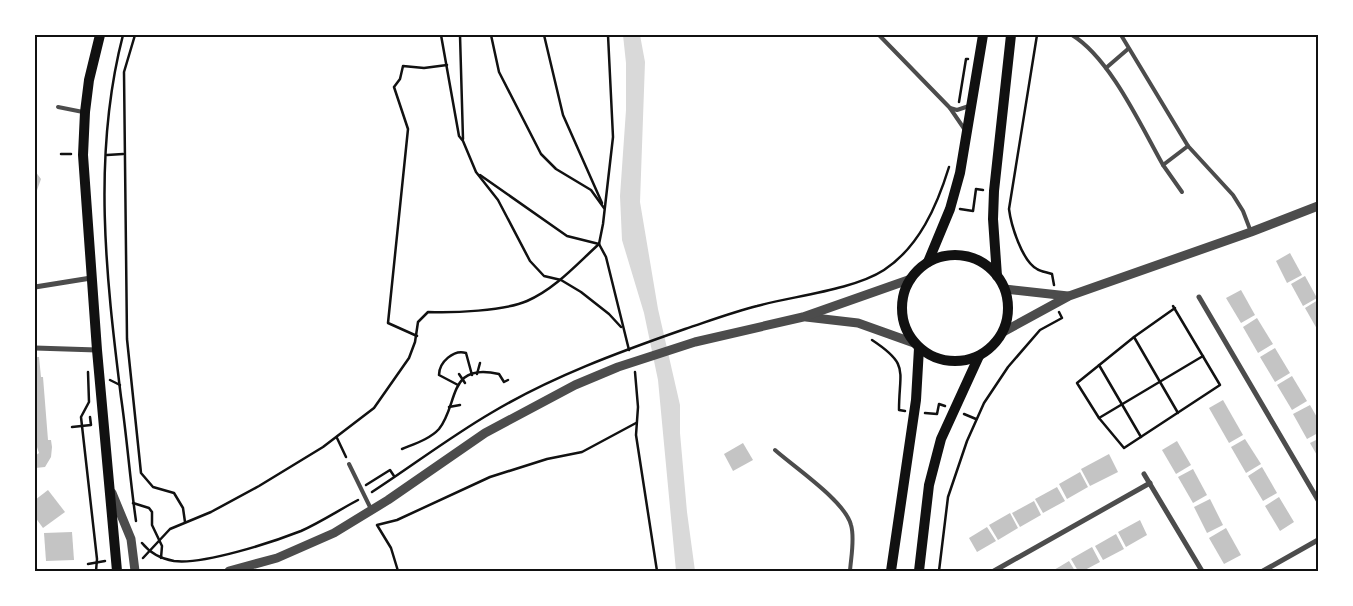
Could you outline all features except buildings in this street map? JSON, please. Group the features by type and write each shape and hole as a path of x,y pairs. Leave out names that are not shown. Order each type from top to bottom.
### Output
{"main road":[{"path":"100,35 85,112 83,155 98,363 117,571"},
{"path":"928,262 944,256 958,255 973,258 986,265 997,276 1005,289 1008,307 1003,332 993,346 979,356 963,361 948,361 932,357 917,345 907,331 903,318 902,304 911,279 928,262 951,207 967,136 983,35"},
{"path":"997,276 993,219 994,191 1011,35"},
{"path":"891,571 916,400 917,345"},
{"path":"919,571 929,485 941,440 979,356"}],"street":[{"path":"1003,332 1069,296 1251,232 1318,206"},
{"path":"35,286 92,278"},
{"path":"229,571 296,550 334,533 372,510 485,433 567,390 618,367 696,342 803,317 911,279"},
{"path":"1005,289 1069,296"},
{"path":"1200,297 1318,500"},
{"path":"803,317 858,323 917,345"},
{"path":"35,348 97,350"},
{"path":"1144,474 1202,571"},
{"path":"994,571 1150,483"},
{"path":"110,488 131,540 135,571"},
{"path":"1263,571 1318,540"}],"lane":[{"path":"873,35 881,37 950,108 960,120 967,136"},
{"path":"1072,35 1083,41 1106,68 1163,165 1182,192"},
{"path":"1121,35 1188,146 1233,195 1243,210 1251,232"},
{"path":"1106,68 1128,49"},
{"path":"950,108 963,109 969,106 973,97"},
{"path":"58,107 85,112"},
{"path":"1163,165 1188,146"},
{"path":"775,450 826,493 852,524 850,571"},
{"path":"349,464 372,510"}],"path":[{"path":"122,35 110,97 103,173 109,270 136,526"},
{"path":"135,35 124,72 127,339 141,473 153,487 174,494 182,508 185,522"},
{"path":"441,35 459,136 476,172 498,200 530,261 544,276 561,280 581,292 609,314 622,328"},
{"path":"460,35 463,141"},
{"path":"491,35 499,72 541,154 556,169 590,190 604,209"},
{"path":"544,35 563,115 604,209"},
{"path":"608,35 613,137 598,244 561,280 526,301 475,311 428,312 422,315 418,322 409,358 374,408 337,438 259,486 211,512 170,528 150,551 161,558 185,561 269,543 302,530 364,496 492,412 520,397 614,355 692,326 755,306 840,286 883,271 910,246 939,198 950,162"},
{"path":"1037,35 1012,194 1010,219 1020,247 1036,269 1052,274 1054,288"},
{"path":"416,336 388,323 408,129 394,87 400,79 403,66 447,65"},
{"path":"61,154 71,154"},
{"path":"107,155 124,154"},
{"path":"476,172 567,236 598,244 606,258 629,350"},
{"path":"963,209 973,211 976,189 984,190"},
{"path":"1005,193 1012,194"},
{"path":"840,286 842,293"},
{"path":"1174,307 1220,385 1124,448 1099,418 1077,383 1134,337 1174,307"},
{"path":"939,571 948,497 976,419 994,386 1008,366 1040,330 1062,318 1058,310"},
{"path":"869,337 896,358 901,372 899,410 903,410"},
{"path":"1134,337 1178,413"},
{"path":"458,384 439,375 439,370 449,357 456,352 466,354 472,375"},
{"path":"1099,418 1203,356"},
{"path":"449,357 452,362"},
{"path":"96,571 97,562 81,417 89,402 87,373 98,363"},
{"path":"477,374 480,363"},
{"path":"1099,365 1141,437"},
{"path":"402,450 422,441 438,430 462,379 477,374 493,373 499,374 504,382 508,380"},
{"path":"459,374 465,383"},
{"path":"637,379 636,423 640,465 657,571"},
{"path":"926,413 937,414 939,404 946,406"},
{"path":"449,407 460,405"},
{"path":"968,416 976,419"},
{"path":"72,427 91,425 90,417"},
{"path":"398,571 391,548 377,525 397,520 490,477 547,459 582,452 636,423"},
{"path":"337,438 349,464"},
{"path":"360,488 390,470 394,476"},
{"path":"385,483 390,490"},
{"path":"133,503 149,508 152,512 152,525 160,540 163,551 161,558"},
{"path":"88,564 106,561"}],"shaded area":[{"path":"623,35 640,35 645,62 640,202 658,309 680,405 680,433 687,512 695,571 676,571 658,380 644,313 622,240 620,196 626,110 626,63"}]}
